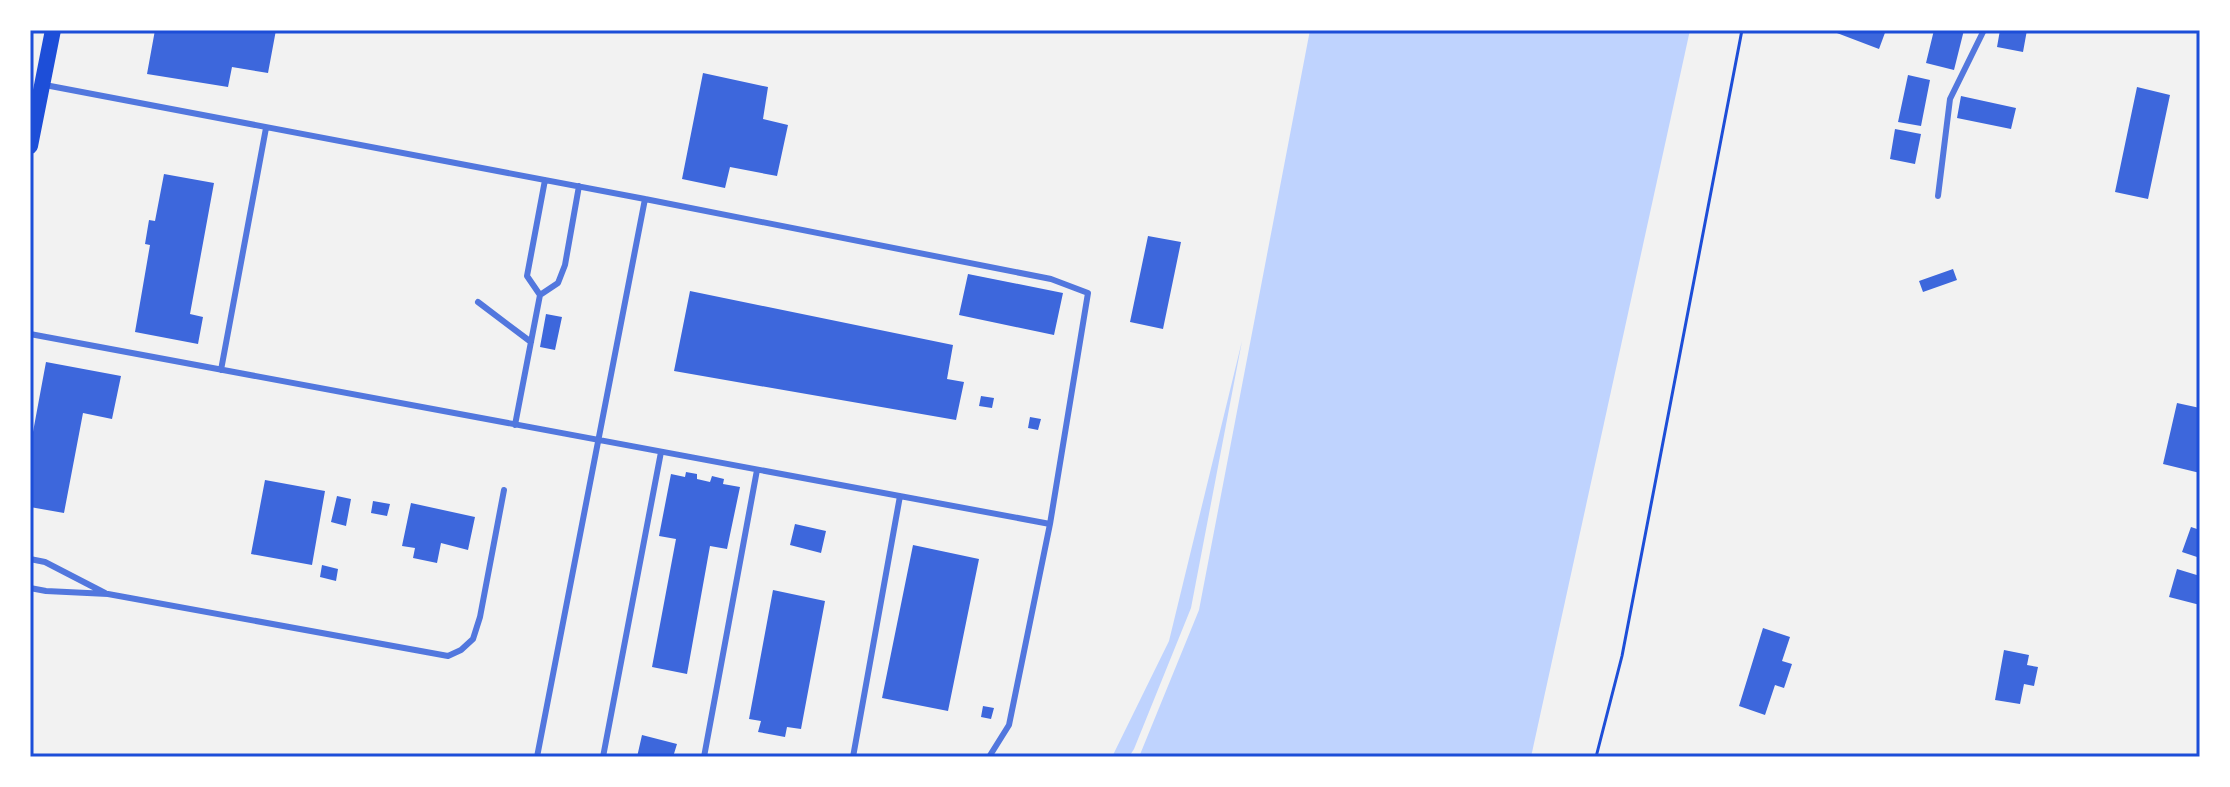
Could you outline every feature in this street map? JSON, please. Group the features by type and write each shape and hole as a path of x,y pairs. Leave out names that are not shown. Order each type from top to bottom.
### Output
{"main road":[{"path":"30,146 53,30"}],"lane":[{"path":"1938,196 1950,99 1984,30"},
{"path":"42,84 1051,279 1088,293 1050,524 1009,725 989,757"},
{"path":"221,370 266,128"},
{"path":"515,425 540,295 527,276 545,180"},
{"path":"540,295 558,283 565,265 579,186"},
{"path":"537,757 645,199"},
{"path":"478,302 531,342"},
{"path":"30,334 1050,524"},
{"path":"603,757 661,452"},
{"path":"704,757 757,470"},
{"path":"30,588 108,594 448,656 473,639 504,490"},
{"path":"853,757 900,496"},
{"path":"30,559 45,562 108,594"}],"path":[{"path":"1596,757 1622,656 1742,30"}],"water":[{"path":"1310,30 1690,30 1531,757 1139,757 1199,610"},
{"path":"1242,341 1191,608 1134,749 1129,757 1112,757 1169,641"}],"building":[{"path":"155,30 276,30 268,73 232,67 228,87 147,74"},
{"path":"1829,30 1886,30 1879,49"},
{"path":"1934,30 1964,30 1954,70 1926,63"},
{"path":"2000,30 2027,30 2023,52 1997,47"},
{"path":"703,73 768,87 763,119 788,125 777,176 730,167 725,188 682,179"},
{"path":"1908,75 1930,80 1921,126 1898,122"},
{"path":"2137,87 2170,95 2148,199 2115,192"},
{"path":"1961,96 2016,108 2011,129 1957,118"},
{"path":"1895,129 1921,134 1915,164 1890,159"},
{"path":"164,174 214,183 190,314 203,317 198,344 135,332 150,245 145,244 149,220 155,221"},
{"path":"1148,236 1181,242 1163,329 1130,322"},
{"path":"1953,269 1957,280 1923,292 1919,281"},
{"path":"968,274 1063,293 1054,335 959,315"},
{"path":"690,291 953,345 947,379 964,382 956,420 674,371"},
{"path":"546,314 562,317 555,350 540,347"},
{"path":"46,362 121,376 112,419 83,413 64,513 30,507 30,448"},
{"path":"981,396 994,398 992,408 979,406"},
{"path":"2177,403 2200,408 2200,473 2163,464"},
{"path":"1030,417 1041,419 1038,430 1028,428"},
{"path":"686,472 697,474 697,479 710,482 712,476 724,479 723,484 740,487 727,549 710,546 687,674 652,667 676,539 659,536 671,474 685,477"},
{"path":"265,480 325,491 312,565 251,554"},
{"path":"337,496 351,499 346,526 331,522"},
{"path":"373,501 390,504 387,516 371,513"},
{"path":"411,503 475,517 468,550 441,543 437,563 413,558 415,548 402,546"},
{"path":"795,524 826,531 821,553 790,545"},
{"path":"2191,527 2200,530 2200,558 2182,552"},
{"path":"913,545 979,559 948,711 882,698"},
{"path":"322,565 338,569 336,581 320,577"},
{"path":"2177,569 2200,576 2200,605 2169,597"},
{"path":"773,590 825,601 801,729 787,727 785,737 758,732 761,721 749,719"},
{"path":"1763,628 1790,637 1782,661 1792,664 1784,688 1775,685 1765,715 1739,706"},
{"path":"2004,650 2029,655 2027,665 2038,667 2034,686 2024,684 2020,704 1995,700"},
{"path":"983,706 994,708 991,719 981,717"},
{"path":"642,735 677,744 673,757 637,757"}]}
